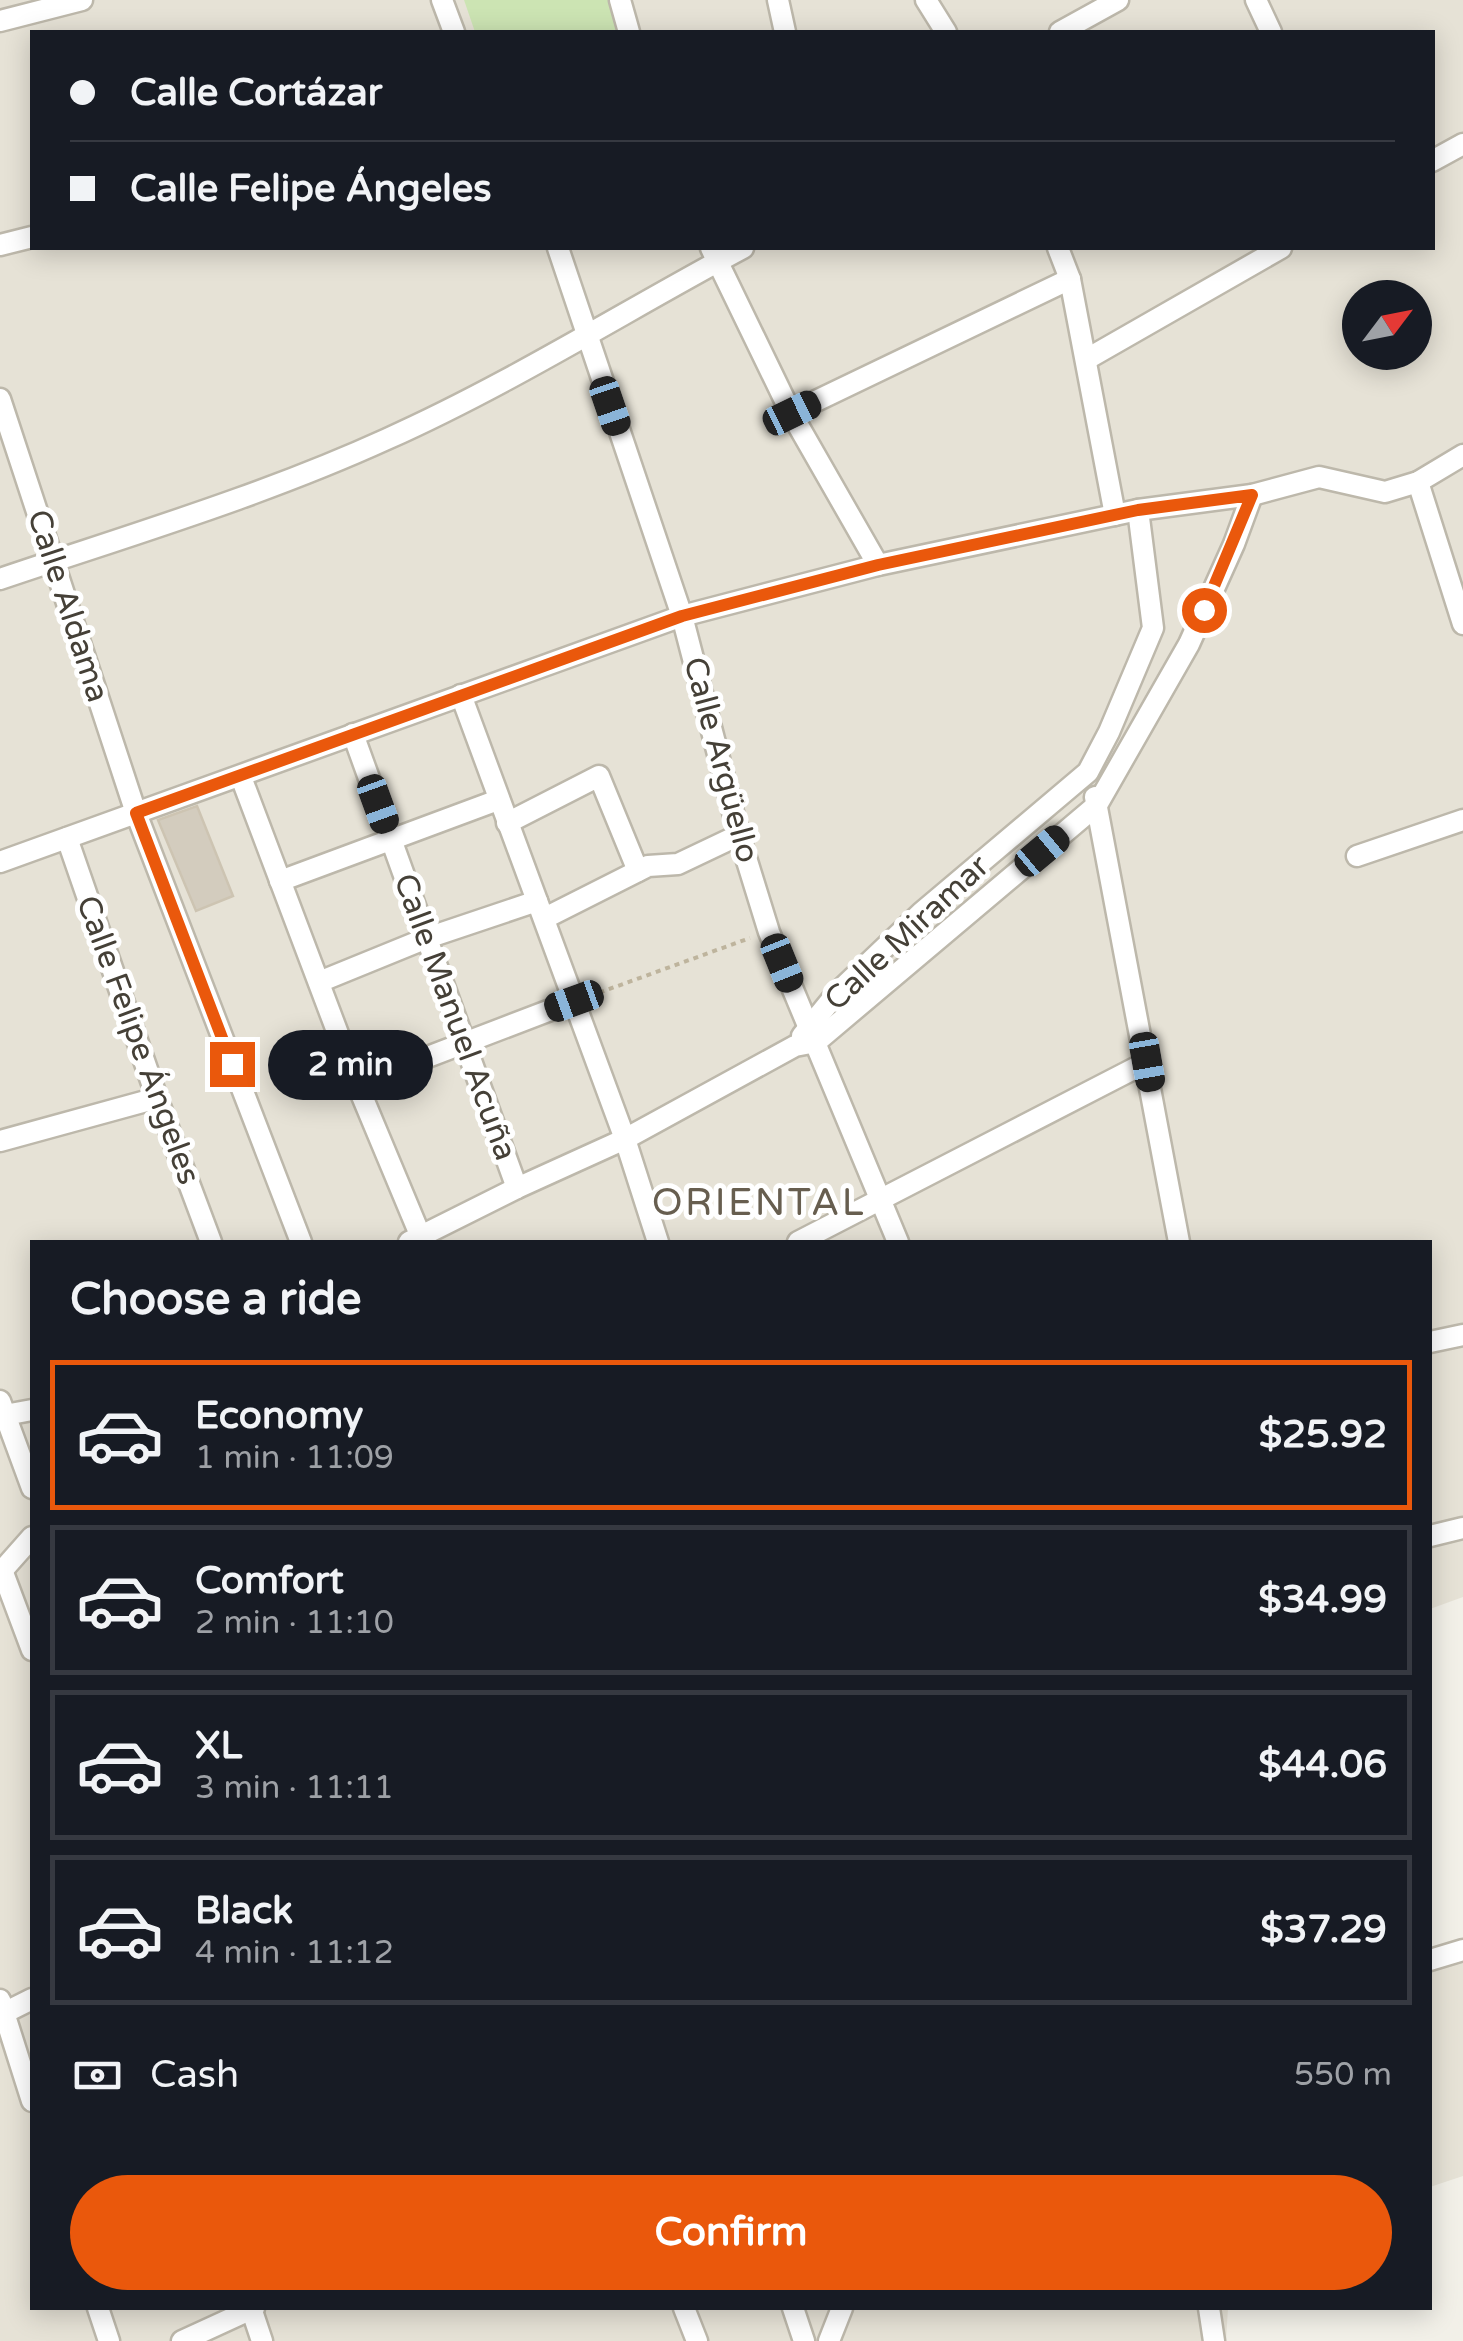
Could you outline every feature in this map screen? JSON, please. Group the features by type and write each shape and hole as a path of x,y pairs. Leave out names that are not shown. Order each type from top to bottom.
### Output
{"street":[{"path":"0,20 82,0"},
{"path":"442,0 453,30"},
{"path":"620,0 628,30"},
{"path":"778,0 785,30"},
{"path":"926,0 945,30"},
{"path":"1064,30 1118,0"},
{"path":"1256,0 1270,30"},
{"path":"1435,159 1463,144"},
{"path":"0,245 30,238"},
{"name":"Calle Argüello","path":"559,250 682,616 739,835 769,932 806,1038 897,1240"},
{"path":"1059,250 1070,279 1115,515"},
{"path":"1087,360 1278,250"},
{"path":"0,579 241,500 389,439 586,336 714,254 792,413 878,565"},
{"path":"792,413 1070,279"},
{"name":"Calle Aldama","path":"0,399 136,813"},
{"path":"0,862 682,616 878,565 1138,510 1252,495 1319,477 1385,492 1418,482 1463,455"},
{"path":"1418,482 1457,586 1463,624"},
{"name":"Calle Miramar","path":"417,1240 517,1188 625,1140 806,1038 1097,805 1190,644 1252,495"},
{"name":"Calle Miramar","path":"806,1038 837,993 920,913 1088,772 1110,732 1153,628 1138,510"},
{"path":"461,695 625,1140 657,1240"},
{"name":"Calle Manuel Acuña","path":"353,734 517,1188"},
{"path":"1088,772 1179,1240"},
{"path":"507,823 599,776 638,871"},
{"path":"241,777 417,1240"},
{"path":"280,881 498,800"},
{"path":"136,813 300,1240"},
{"path":"1356,856 1463,820"},
{"path":"319,982 427,938 541,909 648,866 678,864 739,835"},
{"name":"Calle Felipe Ángeles","path":"67,838 156,1098 210,1240"},
{"path":"357,1084 574,1001"},
{"path":"802,1240 1147,1062"},
{"path":"0,1141 156,1098"},
{"path":"1432,1342 1463,1334"},
{"path":"30,1410 2,1411 30,1483"},
{"path":"1432,1536 1463,1528"},
{"path":"30,1540 1,1572 30,1645"},
{"path":"1432,1959 1463,1950"},
{"path":"30,2000 2,2009 30,2095"},
{"path":"99,2310 109,2341"},
{"path":"182,2341 248,2310"},
{"path":"253,2310 262,2341"},
{"path":"685,2310 697,2341"},
{"path":"795,2310 804,2341"},
{"path":"829,2341 841,2310"},
{"path":"1209,2310 1214,2341"}],"path":[{"path":"574,1001 769,932"}],"shaded area":[{"path":"0,0 1463,0 1463,1597 1432,1608 1432,1240 30,1240 30,2310 1228,2310 1226,2341 0,2341"},
{"path":"1463,1939 1463,2176 1432,2186 1432,1947"}],"green space":[{"path":"464,0 608,0 618,30 474,30"}],"building":[{"path":"197,806 233,896 196,911 158,820"}],"district":[{"name":"ORIENTAL","path":"759,1203"}],"route":[{"path":"232,1064 136,813 682,616 878,565 1138,510 1252,495 1204,610"}]}
